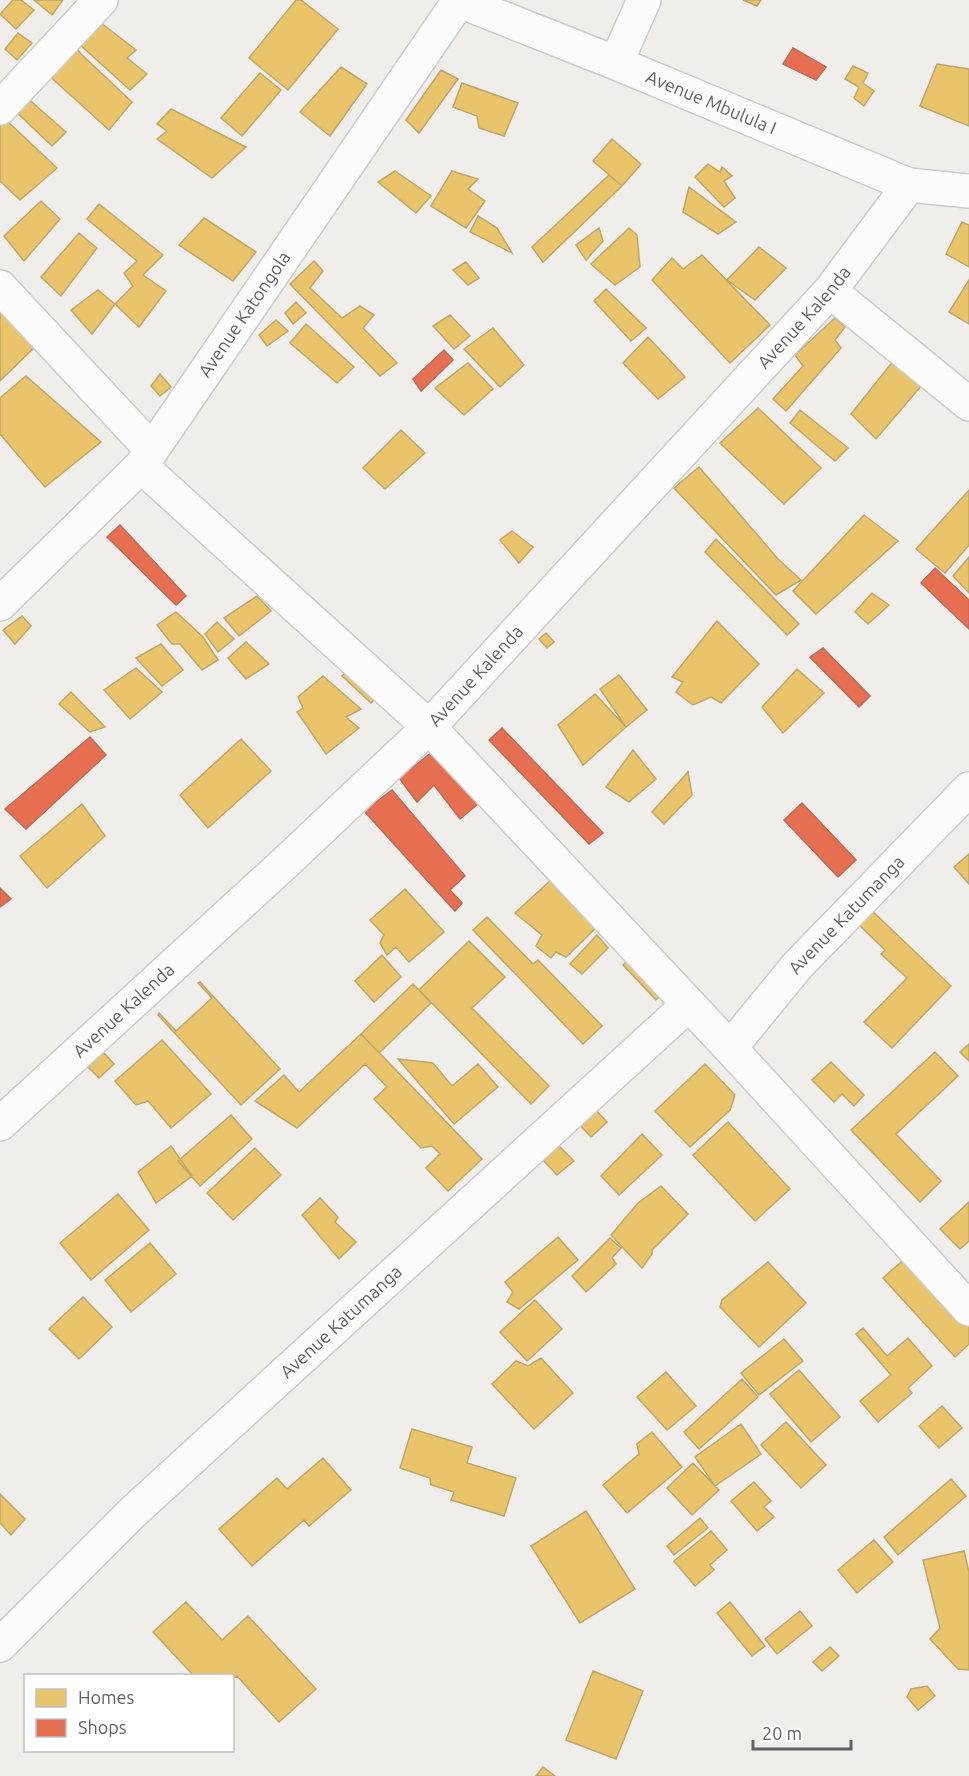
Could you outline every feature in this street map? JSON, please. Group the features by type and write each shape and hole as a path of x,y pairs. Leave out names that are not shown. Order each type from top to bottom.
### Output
{"street":[{"path":"0,108 101,0"},
{"name":"Avenue Mbulula I","path":"458,0 909,185 969,191"},
{"name":"Avenue Katongola","path":"0,604 147,458 458,0"},
{"path":"616,63 644,0"},
{"name":"Avenue Kalenda","path":"0,1124 286,862 429,727 830,291 909,185"},
{"path":"0,287 147,458 429,727 688,1005 964,1293"},
{"path":"830,291 969,405"},
{"name":"Avenue Katumanga","path":"730,1048 797,966 969,789"},
{"name":"Avenue Katumanga","path":"0,1645 133,1512 688,1005"}],"building: Homes":[{"path":"13,0 21,0 34,10 16,29 0,14"},
{"path":"34,0 63,0 52,15"},
{"path":"296,0 301,0 338,29 288,90 249,58"},
{"path":"743,0 761,0 757,6"},
{"path":"101,23 136,50 127,58 147,74 130,90 78,43"},
{"path":"18,33 32,43 17,60 5,49"},
{"path":"72,43 132,102 109,130 45,72"},
{"path":"937,64 969,69 969,126 920,106"},
{"path":"853,66 868,73 863,83 874,91 864,106 854,98 859,87 845,79"},
{"path":"341,67 367,84 330,136 300,112"},
{"path":"441,70 458,79 419,133 406,120"},
{"path":"260,73 281,90 242,136 221,118"},
{"path":"462,83 518,103 504,136 479,128 477,116 453,107"},
{"path":"25,96 66,132 52,146 11,107"},
{"path":"171,109 246,147 212,178 157,139 167,131 157,124"},
{"path":"6,120 57,168 20,200 0,181 0,126"},
{"path":"612,139 641,164 622,186 593,161"},
{"path":"708,164 720,172 722,167 732,176 724,181 735,198 724,207 695,177"},
{"path":"395,171 431,196 416,213 378,182"},
{"path":"452,171 478,179 468,189 485,201 466,228 431,206"},
{"path":"609,175 622,186 543,262 532,247"},
{"path":"689,187 736,222 718,234 683,212"},
{"path":"41,201 60,219 24,261 4,236"},
{"path":"99,204 163,255 143,275 166,291 139,327 115,304 133,286 124,273 137,261 87,219"},
{"path":"478,216 497,228 512,253 470,232"},
{"path":"204,218 256,252 233,281 179,245"},
{"path":"962,222 969,225 969,267 946,254"},
{"path":"599,228 603,241 586,260 576,245"},
{"path":"629,228 637,235 640,267 615,285 591,264"},
{"path":"79,233 97,248 61,296 41,277"},
{"path":"759,247 786,268 755,300 727,280"},
{"path":"702,255 770,325 730,363 652,280 672,258 683,269"},
{"path":"314,261 323,271 310,288 342,318 360,306 374,315 363,328 397,363 380,376 290,284"},
{"path":"466,262 479,278 468,285 453,270"},
{"path":"969,280 969,324 949,312"},
{"path":"606,289 646,328 631,341 594,301"},
{"path":"98,290 115,304 92,334 71,310"},
{"path":"296,302 306,313 293,324 285,313"},
{"path":"0,304 41,341 0,381"},
{"path":"450,315 470,336 454,349 433,326"},
{"path":"835,318 845,327 835,340 841,348 786,411 773,399 803,366 795,355"},
{"path":"276,320 288,331 267,346 259,335"},
{"path":"306,324 354,367 337,383 290,343"},
{"path":"493,328 524,365 500,387 464,349"},
{"path":"648,337 685,377 658,399 623,363"},
{"path":"894,360 922,385 876,439 851,414"},
{"path":"468,363 493,389 464,415 435,388"},
{"path":"160,374 171,387 160,396 151,386"},
{"path":"26,376 101,442 45,487 0,434 0,398"},
{"path":"758,408 821,468 784,504 720,443"},
{"path":"800,410 848,448 835,461 790,423"},
{"path":"401,430 425,453 385,489 363,468"},
{"path":"699,467 778,559 801,580 776,595 674,488"},
{"path":"969,490 969,545 945,573 916,549"},
{"path":"864,515 898,541 816,614 793,591"},
{"path":"512,531 533,547 519,563 500,540"},
{"path":"716,539 799,624 787,635 705,552"},
{"path":"969,557 969,593 953,576"},
{"path":"872,593 889,605 868,624 855,612"},
{"path":"257,596 271,611 239,636 224,618"},
{"path":"176,612 203,637 218,660 202,670 180,644 172,644 157,625"},
{"path":"22,616 31,626 15,644 3,630"},
{"path":"717,621 759,664 721,703 711,697 693,705 676,692 683,682 672,677"},
{"path":"217,622 234,639 218,652 205,634"},
{"path":"546,633 554,642 547,648 539,639"},
{"path":"246,642 269,664 246,679 228,658"},
{"path":"161,644 183,670 162,686 136,658"},
{"path":"352,667 383,690 371,703 342,676"},
{"path":"136,668 162,692 130,719 104,690"},
{"path":"797,669 824,693 783,733 762,707"},
{"path":"619,675 647,710 626,727 600,689"},
{"path":"323,676 361,709 346,717 359,728 326,754 297,712 303,708 298,697"},
{"path":"71,692 105,727 90,732 59,704"},
{"path":"595,694 626,727 583,765 558,725"},
{"path":"241,739 271,771 208,828 180,795"},
{"path":"633,750 656,779 629,802 606,787"},
{"path":"688,772 692,795 664,824 652,812"},
{"path":"82,804 105,836 47,888 20,856"},
{"path":"969,854 969,884 954,867"},
{"path":"552,879 596,928 566,957 556,952 551,958 536,946 542,935 515,913"},
{"path":"405,889 444,932 409,962 396,947 387,955 380,943 384,935 370,920"},
{"path":"870,909 951,986 892,1048 864,1022 907,978 881,954 885,950 857,923"},
{"path":"487,917 533,964 538,960 602,1026 583,1044 473,930"},
{"path":"597,935 608,948 582,974 570,964"},
{"path":"469,941 505,977 472,1008 549,1086 531,1104 419,990"},
{"path":"382,955 401,977 374,1002 355,981"},
{"path":"633,955 666,990 656,1000 623,965"},
{"path":"200,982 280,1069 241,1105 158,1015 159,1013 176,1031 212,998 198,983"},
{"path":"413,984 431,1003 379,1053 361,1034"},
{"path":"361,1034 482,1159 448,1191 426,1168 440,1154 432,1146 421,1148 374,1099 387,1087 365,1064 297,1128 255,1101 284,1075 299,1092"},
{"path":"162,1040 211,1094 171,1128 148,1101 136,1105 115,1081"},
{"path":"969,1044 969,1061 960,1052"},
{"path":"103,1052 114,1064 99,1078 88,1067"},
{"path":"935,1052 958,1076 896,1134 941,1181 920,1202 851,1130"},
{"path":"398,1059 433,1063 452,1086 478,1064 498,1087 454,1124"},
{"path":"831,1062 864,1095 854,1106 842,1094 834,1102 812,1080"},
{"path":"705,1064 735,1095 730,1110 690,1147 655,1111"},
{"path":"595,1109 607,1122 591,1137 579,1124"},
{"path":"231,1115 252,1139 200,1186 178,1161"},
{"path":"728,1122 790,1189 755,1221 693,1155"},
{"path":"642,1134 662,1155 619,1195 601,1176"},
{"path":"171,1146 192,1176 156,1203 138,1172"},
{"path":"559,1146 574,1161 557,1175 543,1160"},
{"path":"255,1148 281,1175 233,1220 207,1193"},
{"path":"661,1186 688,1214 652,1250 652,1254 642,1268 611,1235 638,1203"},
{"path":"118,1194 149,1230 91,1280 60,1243"},
{"path":"320,1198 338,1217 335,1222 356,1242 339,1259 302,1215"},
{"path":"969,1202 969,1241 960,1249 940,1229"},
{"path":"558,1237 578,1260 519,1309 507,1302 513,1292 505,1282"},
{"path":"610,1238 621,1248 612,1258 616,1264 586,1292 572,1276"},
{"path":"150,1243 176,1274 131,1312 105,1280"},
{"path":"910,1254 969,1318 969,1344 955,1357 883,1278"},
{"path":"768,1262 806,1303 759,1347 720,1307 722,1300"},
{"path":"83,1297 112,1327 79,1359 49,1329"},
{"path":"535,1300 562,1329 527,1361 500,1332"},
{"path":"863,1328 887,1356 908,1338 932,1366 908,1388 912,1393 878,1422 860,1401 891,1375 856,1334"},
{"path":"784,1339 803,1361 759,1395 741,1373"},
{"path":"541,1358 573,1393 534,1429 492,1384 516,1361 528,1366"},
{"path":"799,1370 840,1417 811,1442 770,1394"},
{"path":"666,1372 696,1406 667,1430 637,1397"},
{"path":"742,1379 758,1397 699,1449 684,1432"},
{"path":"942,1406 962,1428 939,1448 919,1426"},
{"path":"786,1422 826,1465 801,1488 761,1445"},
{"path":"741,1424 761,1454 715,1486 695,1457"},
{"path":"412,1429 472,1447 467,1463 516,1478 504,1516 451,1500 454,1492 431,1485 430,1478 400,1468"},
{"path":"652,1432 682,1467 627,1513 603,1485 639,1454 637,1444"},
{"path":"323,1458 351,1490 309,1526 304,1520 252,1566 219,1529 277,1478 287,1489"},
{"path":"693,1463 719,1490 692,1515 667,1488"},
{"path":"951,1479 966,1496 898,1555 884,1537"},
{"path":"754,1482 771,1501 764,1507 774,1517 757,1531 731,1501"},
{"path":"0,1494 25,1519 11,1535 0,1523"},
{"path":"586,1511 635,1589 580,1623 531,1546"},
{"path":"700,1518 708,1528 674,1555 667,1546"},
{"path":"711,1531 727,1550 710,1565 714,1570 695,1586 674,1561"},
{"path":"874,1540 893,1562 857,1593 838,1570"},
{"path":"964,1551 969,1572 969,1670 958,1669 930,1639 940,1628 923,1560"},
{"path":"186,1602 222,1640 248,1616 316,1689 279,1722 237,1676 234,1678 234,1674 192,1674 153,1632"},
{"path":"730,1602 765,1646 752,1656 717,1613"},
{"path":"800,1611 812,1626 777,1654 765,1639"},
{"path":"830,1647 839,1656 822,1671 813,1662"},
{"path":"593,1671 643,1691 616,1759 566,1740"},
{"path":"927,1686 935,1696 918,1710 907,1697 911,1689"},
{"path":"543,1767 555,1776 536,1776"}],"building: Shops":[{"path":"793,48 826,67 816,80 783,64"},
{"path":"444,350 453,360 421,391 413,379"},
{"path":"120,525 186,596 176,605 107,537"},
{"path":"935,568 969,600 969,629 921,583"},
{"path":"823,648 870,696 859,707 810,657"},
{"path":"502,728 603,833 589,844 489,740"},
{"path":"90,737 106,755 26,829 5,809"},
{"path":"436,749 484,799 460,819 434,785 417,802 399,778"},
{"path":"392,790 465,876 450,890 462,903 455,911 364,811"},
{"path":"802,803 856,860 838,877 784,820"},
{"path":"0,888 11,899 0,907"}]}
